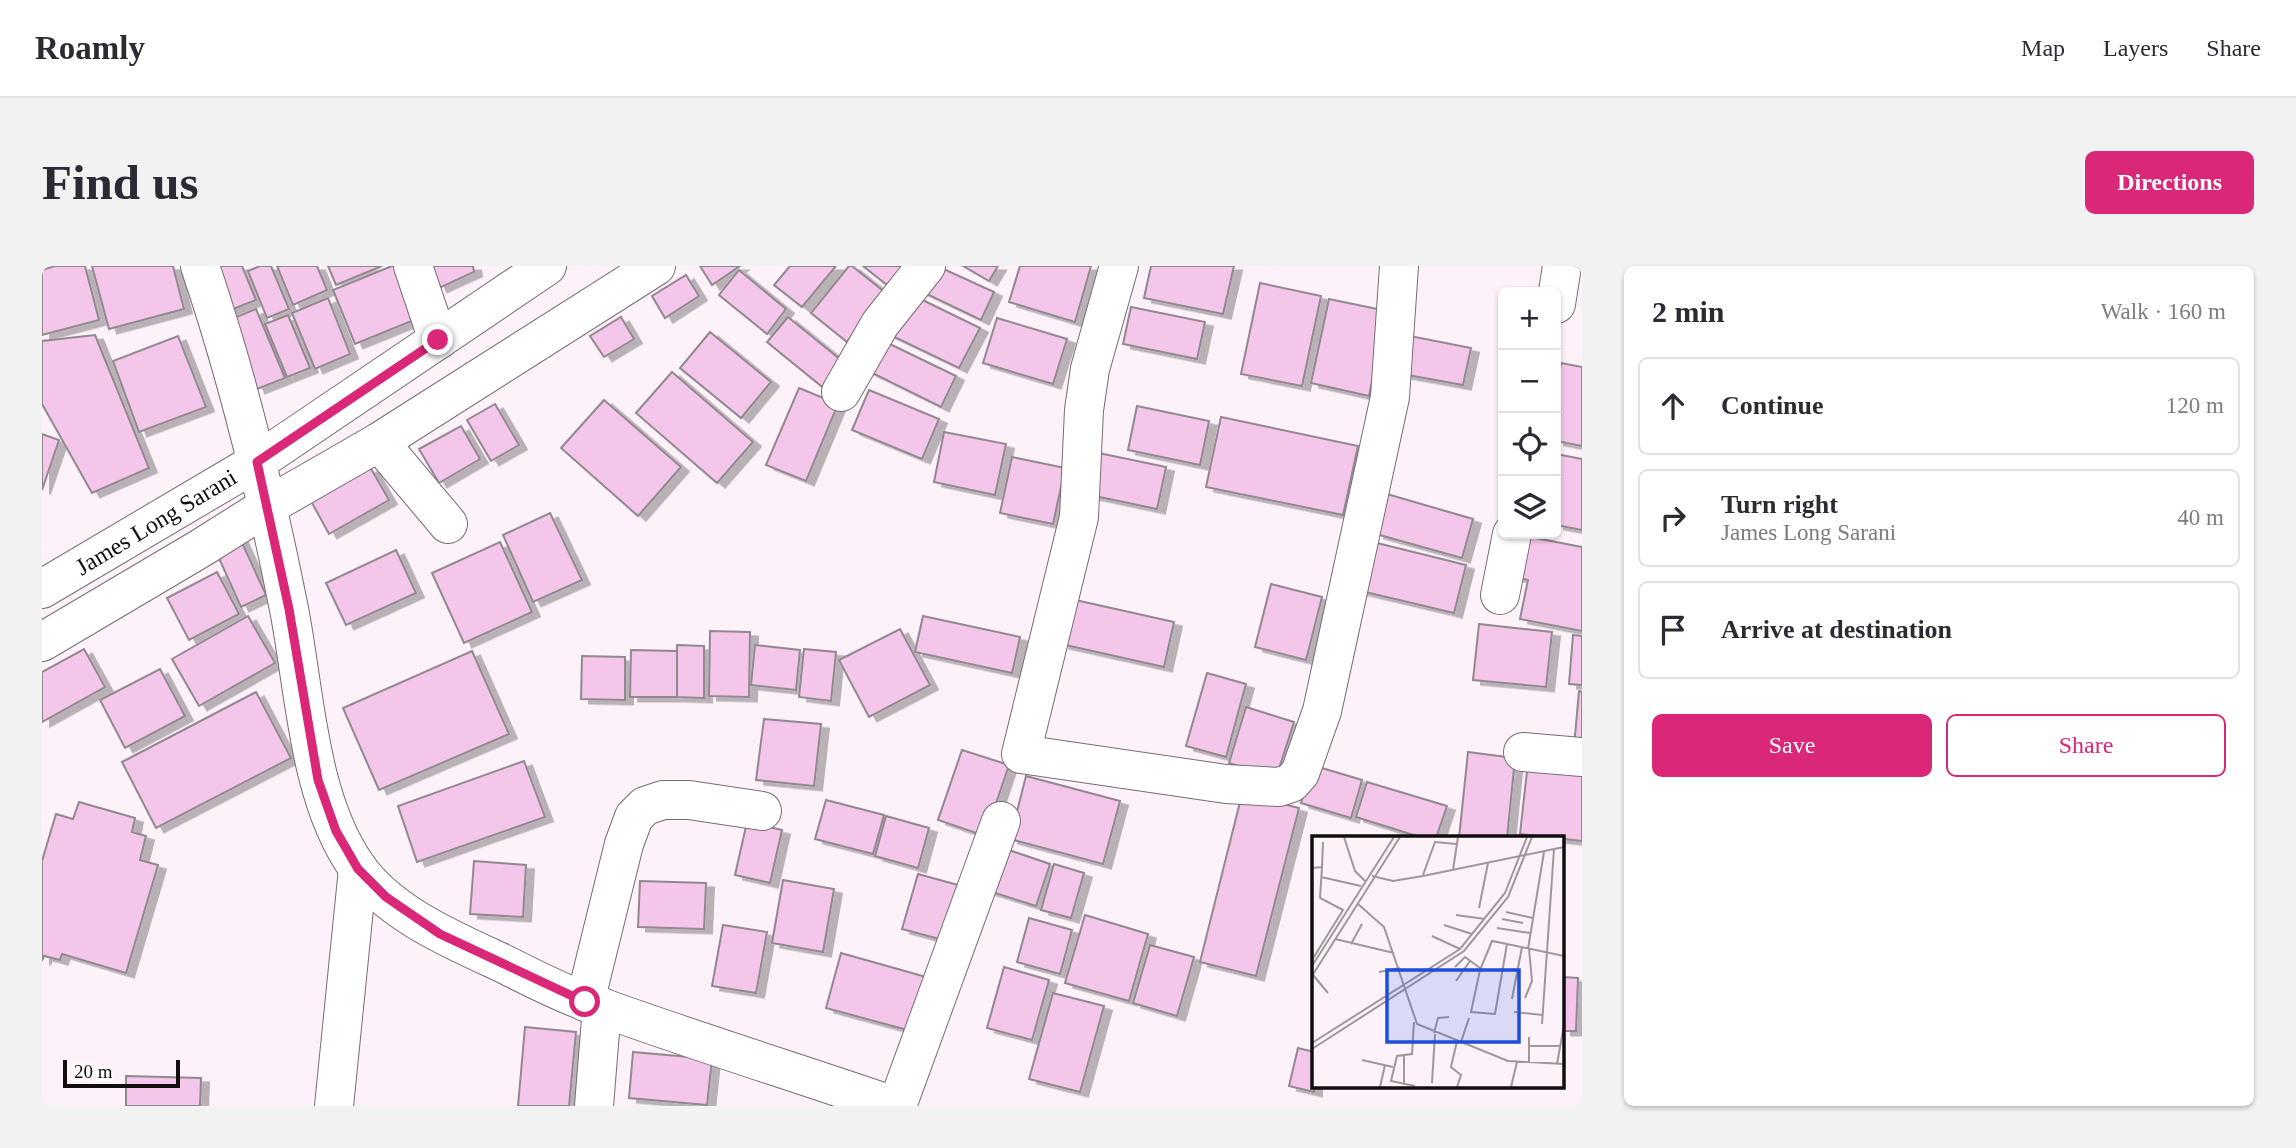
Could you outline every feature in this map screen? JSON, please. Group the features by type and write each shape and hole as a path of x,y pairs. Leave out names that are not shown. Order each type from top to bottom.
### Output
{"street":[{"path":"200,266 213,303 257,462 289,609 318,780 336,831 358,869 386,897 440,934 594,1004 878,1103 1001,821"},
{"path":"413,266 438,340"},
{"name":"James Long Sarani","path":"42,589 257,462 547,266"},
{"path":"42,642 379,442 656,266"},
{"path":"841,393 880,324 926,266"},
{"path":"1119,266 1088,383 1084,410 1079,517 1021,754 1226,784 1279,788 1291,783 1300,772 1322,711 1390,397 1399,266"},
{"path":"1559,287 1562,266"},
{"path":"379,442 448,524"},
{"path":"1500,595 1511,539"},
{"path":"1523,752 1582,757"},
{"path":"594,1106 594,1004 624,844 634,817 645,806 663,800 689,800 762,811"},
{"path":"334,1106 358,869"}],"building":[{"path":"55,266 85,266 99,320 42,335 42,270"},
{"path":"92,266 173,266 184,309 109,329"},
{"path":"222,266 242,266 256,300 228,311 212,270"},
{"path":"260,266 271,266 289,309 267,318 248,271"},
{"path":"277,266 317,266 327,290 293,305"},
{"path":"328,266 382,266 336,285"},
{"path":"398,266 419,318 355,344 333,290"},
{"path":"430,266 473,266 474,272 439,288"},
{"path":"700,266 740,266 712,285"},
{"path":"790,266 836,266 802,307 774,285"},
{"path":"849,266 887,294 847,342 811,313"},
{"path":"863,266 903,266 887,285"},
{"path":"937,266 994,292 981,320 910,286"},
{"path":"963,266 998,266 989,281"},
{"path":"1020,266 1091,266 1075,322 1009,302"},
{"path":"1151,266 1234,266 1223,314 1144,298"},
{"path":"739,270 786,309 767,334 719,295"},
{"path":"686,275 699,296 665,318 652,296"},
{"path":"1260,283 1321,296 1302,386 1241,374"},
{"path":"904,291 980,328 959,368 884,332"},
{"path":"328,298 350,354 315,369 292,313"},
{"path":"1329,299 1387,311 1369,396 1311,383"},
{"path":"1131,307 1205,322 1197,359 1123,344"},
{"path":"256,309 285,378 257,389 229,320"},
{"path":"288,315 310,368 287,377 265,324"},
{"path":"621,317 634,339 604,357 590,336"},
{"path":"788,317 847,365 826,390 767,342"},
{"path":"997,318 1067,339 1053,384 983,363"},
{"path":"710,332 771,382 741,418 680,368"},
{"path":"867,333 956,376 941,407 852,363"},
{"path":"95,335 149,468 92,493 42,404 42,341"},
{"path":"178,336 206,407 139,432 113,361"},
{"path":"1410,336 1471,348 1463,385 1402,374"},
{"path":"1561,363 1582,367 1582,446 1561,442"},
{"path":"672,372 753,442 717,483 636,413"},
{"path":"799,388 838,404 806,481 766,465"},
{"path":"869,390 939,419 922,459 852,430"},
{"path":"604,400 681,467 638,516 561,448"},
{"path":"495,404 519,445 491,461 467,420"},
{"path":"1137,406 1209,421 1200,465 1128,450"},
{"path":"1221,417 1358,446 1343,515 1206,487"},
{"path":"461,426 480,459 439,483 419,449"},
{"path":"944,432 1006,444 995,495 934,482"},
{"path":"42,434 59,440 42,490"},
{"path":"1094,452 1166,467 1157,509 1085,494"},
{"path":"1561,455 1582,459 1582,530 1561,526"},
{"path":"1012,457 1065,468 1053,524 1000,513"},
{"path":"370,467 389,500 329,534 311,501"},
{"path":"1387,494 1473,519 1462,558 1376,534"},
{"path":"550,513 582,580 533,602 503,535"},
{"path":"238,534 266,595 241,607 213,545"},
{"path":"1519,539 1541,539 1582,547 1582,631 1520,619 1528,580 1512,576"},
{"path":"1369,541 1466,565 1454,613 1357,590"},
{"path":"500,542 532,612 464,643 432,573"},
{"path":"396,550 416,593 346,625 326,583"},
{"path":"217,572 239,614 189,640 167,598"},
{"path":"1271,584 1322,597 1306,660 1255,647"},
{"path":"1071,599 1174,622 1164,667 1061,644"},
{"path":"248,616 275,663 199,706 172,659"},
{"path":"923,616 1020,637 1012,673 915,652"},
{"path":"1479,624 1552,632 1546,687 1473,680"},
{"path":"900,629 930,685 869,717 839,660"},
{"path":"710,631 750,632 749,697 709,696"},
{"path":"1573,635 1582,636 1582,685 1569,684"},
{"path":"677,645 704,646 704,698 677,697"},
{"path":"755,645 800,650 796,690 751,685"},
{"path":"84,649 105,687 42,722 42,672"},
{"path":"804,649 836,652 831,701 799,697"},
{"path":"631,650 677,651 677,697 630,697"},
{"path":"472,651 509,734 379,790 343,708"},
{"path":"582,656 625,657 625,700 581,699"},
{"path":"160,669 185,716 125,748 100,700"},
{"path":"1207,673 1246,684 1226,757 1186,746"},
{"path":"1579,691 1582,692 1582,747 1574,747"},
{"path":"256,692 291,758 156,828 122,762"},
{"path":"1246,707 1294,722 1276,778 1229,763"},
{"path":"764,719 821,724 814,786 756,780"},
{"path":"962,750 1009,765 985,836 938,820"},
{"path":"1468,752 1515,758 1507,836 1459,836"},
{"path":"524,761 545,817 417,862 398,806"},
{"path":"1528,762 1582,768 1582,841 1564,839 1564,836 1520,834"},
{"path":"1312,765 1362,780 1351,818 1301,803"},
{"path":"1026,776 1120,801 1103,864 1010,839"},
{"path":"1367,782 1447,806 1437,836 1417,836 1356,817"},
{"path":"1242,794 1299,808 1256,976 1200,962"},
{"path":"826,800 884,815 873,854 815,839"},
{"path":"79,802 135,818 132,832 146,836 140,860 158,865 126,973 62,954 60,960 44,956 42,961 42,861 56,814 73,819"},
{"path":"886,816 929,828 918,868 875,856"},
{"path":"747,822 782,830 770,883 735,875"},
{"path":"994,845 1050,864 1036,906 980,888"},
{"path":"474,861 526,865 523,917 470,914"},
{"path":"1054,864 1084,873 1071,918 1041,910"},
{"path":"918,874 958,885 943,940 902,929"},
{"path":"783,880 834,889 823,952 772,943"},
{"path":"640,881 706,883 704,929 638,927"},
{"path":"1085,915 1148,934 1129,1001 1065,983"},
{"path":"1029,918 1072,930 1060,974 1017,962"},
{"path":"723,925 767,932 756,993 712,986"},
{"path":"1150,945 1194,957 1177,1016 1133,1003"},
{"path":"841,953 926,977 911,1031 826,1008"},
{"path":"1004,967 1049,980 1032,1040 987,1028"},
{"path":"1564,977 1578,978 1576,1031 1564,1031"},
{"path":"1053,993 1104,1006 1080,1092 1029,1079"},
{"path":"525,1027 576,1032 569,1106 518,1106"},
{"path":"1298,1048 1312,1052 1314,1092 1289,1086"},
{"path":"633,1052 712,1059 707,1105 629,1098"},
{"path":"126,1076 201,1078 200,1106 126,1106"}],"route":[{"path":"438,340 257,462 289,609 318,780 336,831 358,869 386,897 440,934 585,1002"}]}
